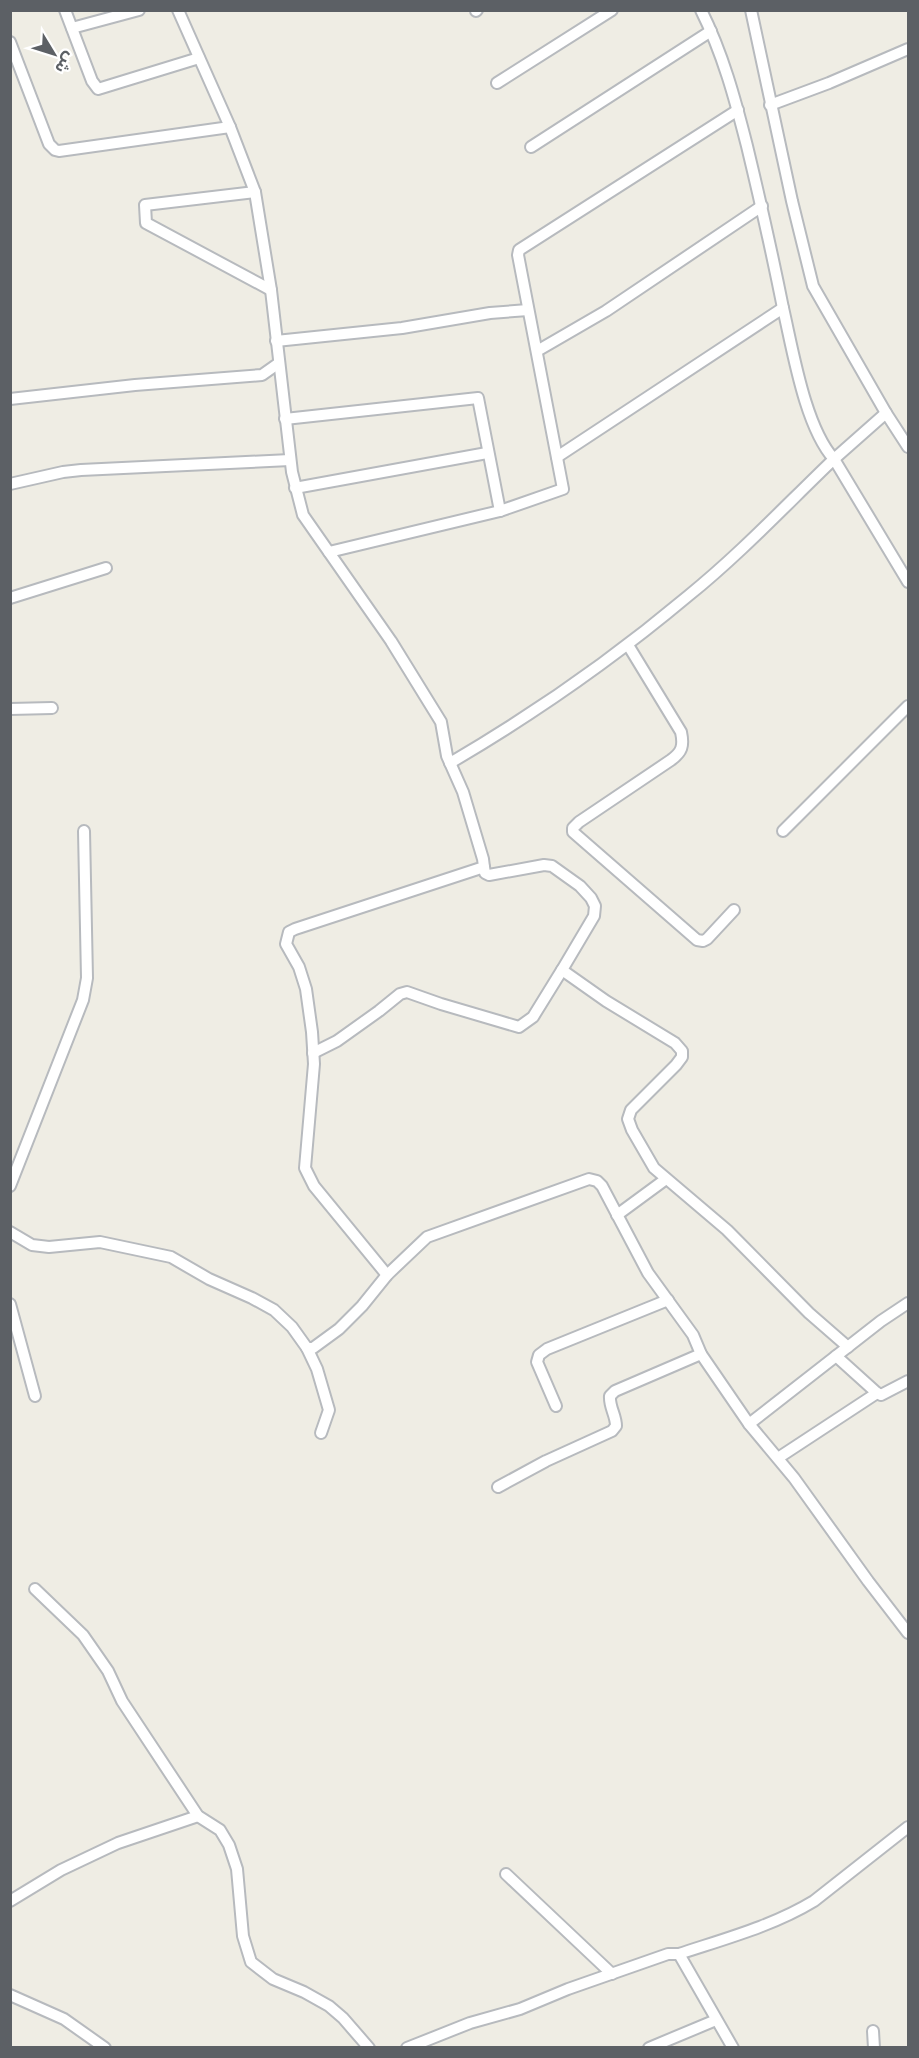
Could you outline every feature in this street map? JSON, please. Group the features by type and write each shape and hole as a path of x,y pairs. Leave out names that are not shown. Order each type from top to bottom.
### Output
{"street":[{"path":"65,10 92,81 98,89 199,58"},
{"path":"72,27 139,10"},
{"path":"178,10 230,128 255,192 271,290 290,459 295,488 303,514 391,641 441,722 444,746 463,792 480,844 485,873 489,875 544,865 552,866 580,886 595,906 594,916 533,1017 519,1027 407,992 400,994 337,1041 313,1053"},
{"path":"497,83 612,10"},
{"path":"701,10 723,58 738,110 762,207 783,308 815,430 823,447 834,459 909,582"},
{"path":"751,10 770,105 813,286 886,413 909,447"},
{"path":"531,147 711,31"},
{"path":"10,42 13,56 49,144 55,150 230,128"},
{"path":"770,105 830,83 909,49"},
{"path":"329,552 500,511 563,489 518,255 523,247 738,110"},
{"path":"255,192 145,205 146,223 271,290"},
{"path":"537,351 606,311 762,207"},
{"path":"557,457 783,308"},
{"path":"276,341 402,328 490,313 528,310"},
{"path":"10,399 135,385 262,375 279,363"},
{"path":"285,419 478,398 500,511"},
{"path":"450,763 548,702 628,645 689,596 886,413"},
{"path":"295,488 488,453"},
{"path":"10,484 81,470 290,459"},
{"path":"10,598 106,568"},
{"path":"628,645 681,732 682,747 679,754 671,760 579,822 573,828 573,832 697,940 707,939 734,910"},
{"path":"783,831 909,706"},
{"path":"10,709 51,708"},
{"path":"10,1186 83,1000 87,978 84,831"},
{"path":"387,1275 314,1186 304,1168 314,1064 312,1032 306,988 299,966 286,944 289,932 484,867"},
{"path":"562,970 606,1001 675,1043 682,1051 682,1057 676,1065 632,1110 628,1119 632,1130 654,1168 727,1230 809,1313 848,1347"},
{"path":"307,1348 313,1348 339,1329 362,1306 387,1275 427,1237 589,1179 597,1180 648,1273 693,1335 701,1354 749,1424 778,1458 909,1633"},
{"path":"617,1215 666,1179"},
{"path":"10,1232 32,1245 49,1247 100,1242 171,1257 209,1279 274,1310 292,1326 307,1348 317,1369 329,1410 321,1433"},
{"path":"556,1406 537,1362 539,1355 547,1348 668,1300"},
{"path":"749,1424 909,1302"},
{"path":"10,1304 35,1396"},
{"path":"498,1487 546,1461 612,1431 616,1426 616,1420 610,1396 615,1391 701,1354"},
{"path":"836,1356 882,1395 909,1381"},
{"path":"778,1458 877,1393"},
{"path":"35,1589 83,1635 108,1671 122,1701 198,1816 220,1830 229,1845 237,1869 243,1936 251,1962 273,1979 329,2006 343,2018 369,2048"},
{"path":"10,1902 61,1870 118,1843 198,1816"},
{"path":"407,2048 470,2024 520,2009 568,1989 668,1954 679,1954 798,1911 909,1827"},
{"path":"506,1874 612,1974"},
{"path":"679,1954 733,2048"},
{"path":"10,1995 64,2019 105,2048"},
{"path":"649,2048 716,2020"},
{"path":"873,2031 874,2048"}]}
